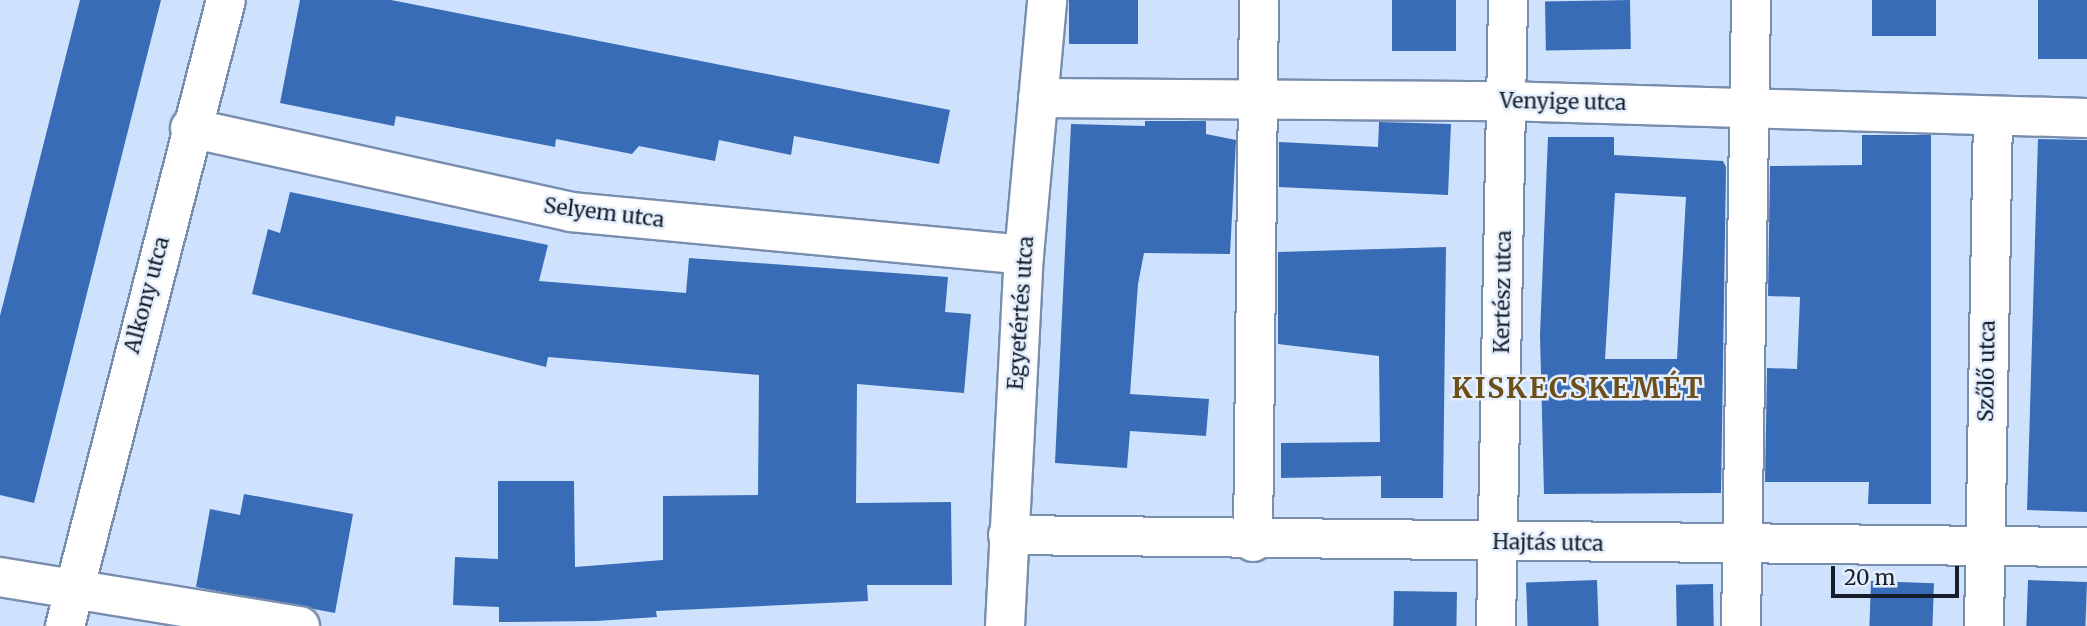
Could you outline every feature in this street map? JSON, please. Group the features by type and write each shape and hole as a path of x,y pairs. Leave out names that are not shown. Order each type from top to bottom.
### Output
{"street":[{"name":"Alkony utca","path":"67,609 190,128 226,0"},
{"name":"Egyetértés utca","path":"1005,626 1024,255 1047,0"},
{"path":"1253,542 1261,99 1259,0"},
{"name":"Kertész utca","path":"1496,626 1500,541 1508,0"},
{"path":"1741,626 1739,547 1751,0"},
{"name":"Venyige utca","path":"1038,98 1506,101 2087,118"},
{"name":"Szőlő utca","path":"1983,626 1993,116"},
{"name":"Selyem utca","path":"190,128 571,212 1024,255"},
{"name":"Hajtás utca","path":"1008,535 1253,542 1500,541 1739,547 1983,542 2087,547"},
{"path":"0,577 67,609 300,626"}],"building":[{"path":"80,0 161,0 34,503 0,495 0,316"},
{"path":"300,0 391,0 950,110 939,164 794,136 791,155 719,140 715,161 639,146 632,154 556,139 555,147 396,116 394,126 280,103"},
{"path":"1069,0 1138,0 1138,44 1069,44"},
{"path":"1392,0 1456,0 1456,51 1392,51"},
{"path":"1630,0 1631,49 1546,50 1545,1"},
{"path":"1872,0 1936,0 1936,36 1872,36"},
{"path":"2038,0 2087,0 2087,59 2038,59"},
{"path":"1145,121 1206,121 1206,134 1236,140 1230,254 1144,253 1138,284 1130,394 1209,399 1206,436 1130,431 1127,468 1055,463 1071,124 1145,126"},
{"path":"1379,122 1451,124 1448,195 1279,187 1279,142 1378,147"},
{"path":"1862,135 1931,135 1931,504 1868,504 1869,482 1765,482 1767,368 1797,369 1800,297 1768,296 1770,166 1862,165"},
{"path":"1548,137 1614,137 1614,155 1723,161 1726,167 1721,493 1544,494 1540,335","holes":["1615,193 1686,197 1677,359 1605,359"]},
{"path":"2038,139 2087,140 2087,512 2027,510"},
{"path":"290,192 548,245 539,281 686,293 689,258 948,277 945,312 971,314 964,393 857,384 856,503 951,502 952,585 867,585 868,601 656,611 657,617 596,621 499,622 499,607 453,605 455,557 498,559 498,481 574,481 575,567 663,560 663,496 758,495 759,375 548,357 546,367 252,294 268,229 280,233"},
{"path":"1446,247 1443,498 1381,498 1381,476 1281,478 1281,443 1380,442 1379,356 1278,344 1278,252"},
{"path":"244,494 353,514 335,613 196,587 210,509 240,515"},
{"path":"1597,580 1599,626 1528,626 1526,582"},
{"path":"2028,580 2087,582 2085,626 2026,626"},
{"path":"1871,581 1934,583 1932,626 1869,626"},
{"path":"1713,584 1714,626 1677,626 1676,585"},
{"path":"1394,591 1457,592 1456,626 1393,626"}],"district":[{"name":"KISKECSKEMÉT","path":"1578,388"}]}
